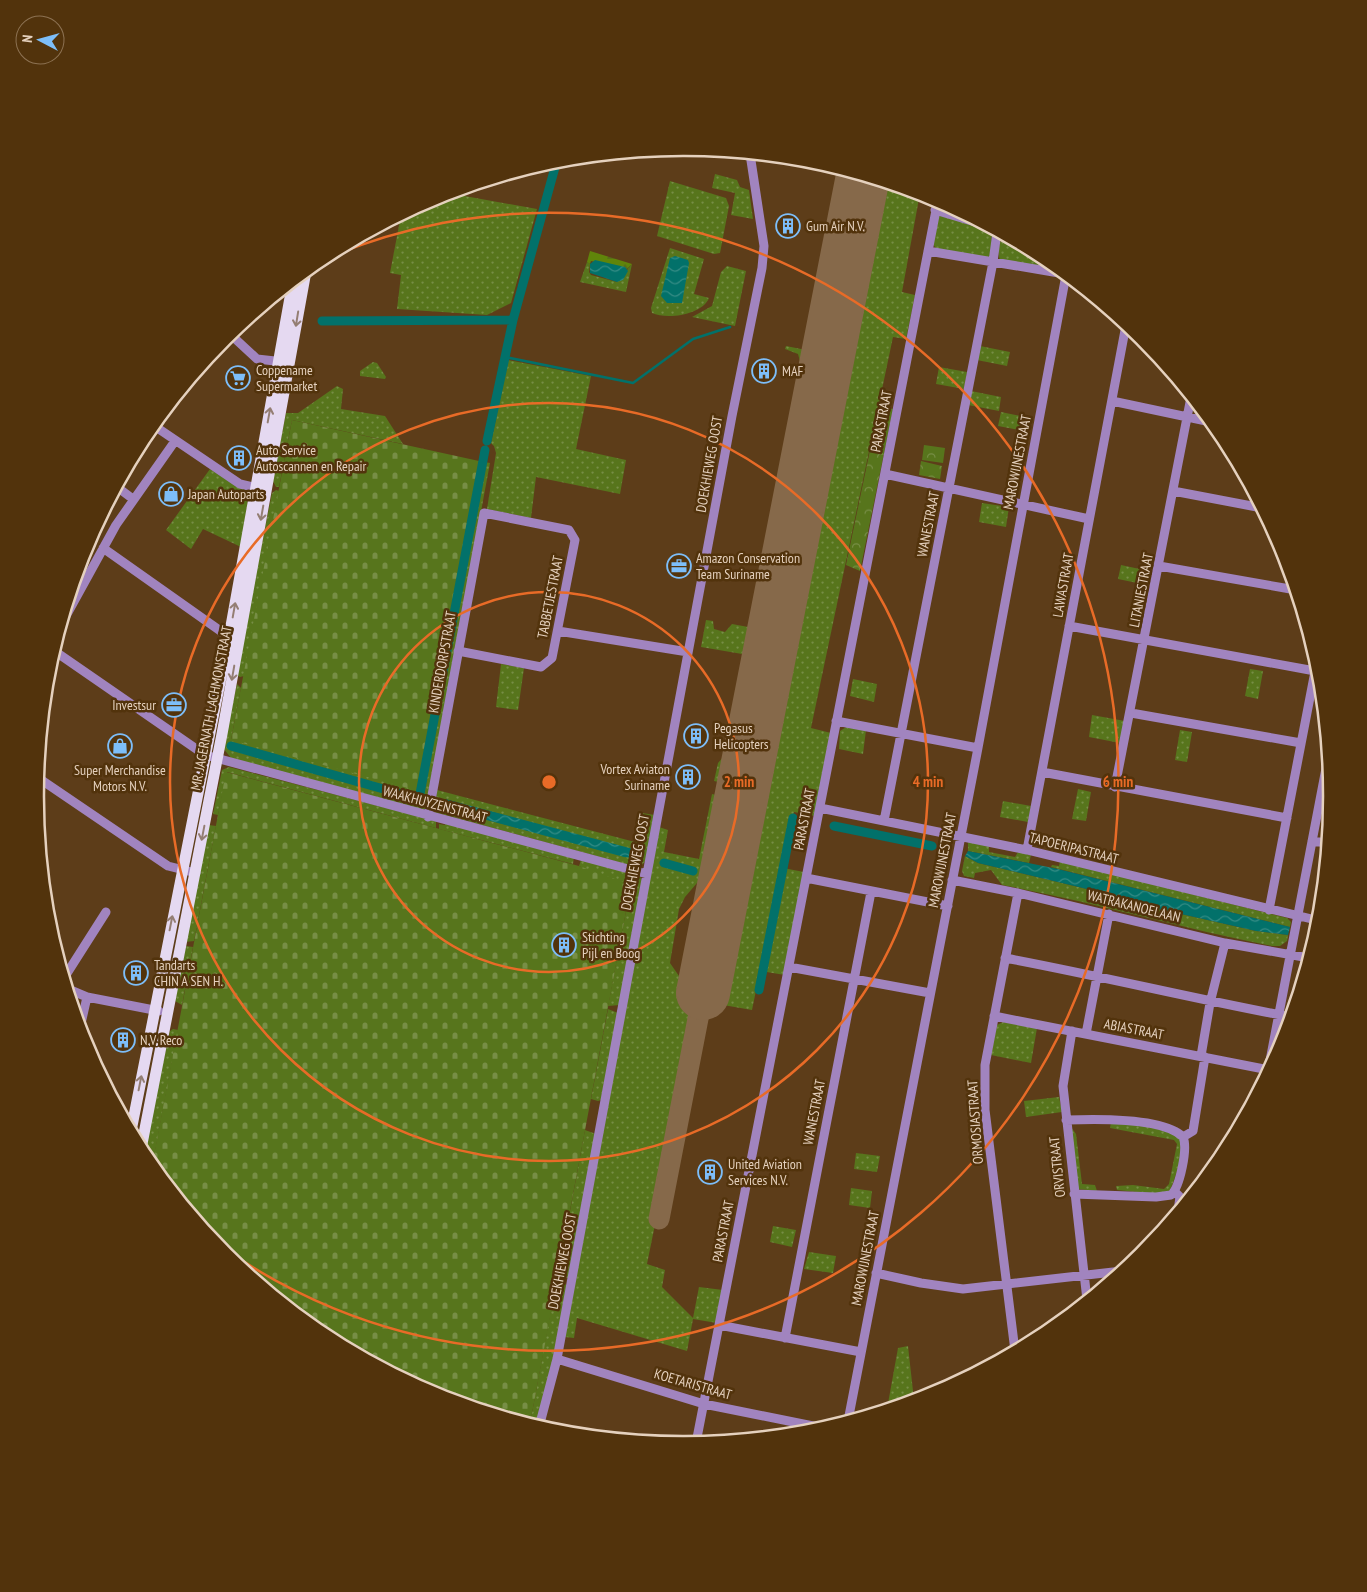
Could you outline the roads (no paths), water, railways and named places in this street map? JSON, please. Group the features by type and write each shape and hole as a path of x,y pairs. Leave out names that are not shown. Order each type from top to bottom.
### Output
{"main road":[{"name":"MR. JAGERNATH LACHMONSTRAAT","path":"143,1137 217,759 234,639 284,362 304,281"},
{"name":"MR. JAGERNATH LACHMONSTRAAT","path":"284,362 290,292"},
{"name":"MR. JAGERNATH LACHMONSTRAAT","path":"133,1122 204,755 234,639"}],"street":[{"name":"DOEKHIEWEG OOST","path":"541,1419 558,1358 688,652 762,268 762,228 751,160"},
{"path":"935,210 948,214"},
{"name":"PARASTRAAT","path":"698,1435 935,210"},
{"name":"WANESTRAAT","path":"884,821 996,238"},
{"path":"928,251 1051,272"},
{"name":"MAROWIJNESTRAAT","path":"849,1414 948,906 1065,282"},
{"name":"LAWASTRAAT","path":"1027,850 1124,333"},
{"path":"236,339 258,359 284,362"},
{"path":"1112,401 1200,420"},
{"name":"LITANIESTRAAT","path":"1115,787 1131,713 1189,405"},
{"path":"160,430 240,484 261,488"},
{"path":"75,599 133,499 175,441"},
{"path":"885,474 1089,519"},
{"path":"122,490 133,499"},
{"path":"1173,491 1254,506"},
{"name":"TABBETJESTRAAT","path":"458,651 541,667 552,658 558,631 575,540 573,534 569,530 484,513"},
{"name":"KINDERDORPSTRAAT","path":"428,817 484,513"},
{"path":"103,548 234,639"},
{"path":"1159,566 1289,589"},
{"path":"1069,626 1310,665"},
{"path":"558,631 688,652"},
{"name":"WAAKHUYZENSTRAAT","path":"60,655 204,755 428,817 647,874"},
{"path":"1269,910 1313,682"},
{"path":"1131,713 1301,744"},
{"path":"836,721 978,748"},
{"path":"1042,772 1287,818"},
{"path":"44,782 168,866 196,873"},
{"path":"1273,1045 1323,785"},
{"name":"TAPOERIPASTRAAT","path":"820,808 1027,850 1311,919"},
{"path":"1312,841 1322,843"},
{"path":"806,878 948,906"},
{"name":"WATRAKANOELAAN","path":"952,880 1018,893 1225,943 1302,957"},
{"name":"WANESTRAAT","path":"785,1338 871,892"},
{"name":"ORMOSIASTRAAT","path":"1013,1344 985,1110 985,1064 1018,893"},
{"path":"69,971 106,912"},
{"path":"1086,1034 1109,914"},
{"path":"1183,1137 1193,1131 1210,1003 1225,943"},
{"path":"1005,958 1098,976 1210,1003 1284,1016"},
{"path":"789,967 930,992"},
{"path":"75,992 87,997 168,1013"},
{"path":"83,1015 87,997"},
{"name":"ABIASTRAAT","path":"994,1016 1262,1069"},
{"name":"ORVISTRAAT","path":"1072,1031 1063,1086 1086,1293"},
{"path":"1066,1120 1111,1118 1164,1127 1179,1132 1183,1137 1185,1148 1181,1196 1074,1194"},
{"path":"876,1273 921,1283 963,1289 1110,1272"},
{"path":"719,1325 861,1352"},
{"name":"KOETARISTRAAT","path":"558,1358 704,1404 803,1424"}],"water":[{"path":"675,256 688,260 689,263 682,303 667,303 661,296 670,258"},
{"path":"595,260 625,267 628,271 623,280 617,282 590,273 590,264"},
{"path":"445,799 637,850 639,853 634,858 624,857 442,808"},
{"path":"968,851 1058,869 1290,927 1288,935 1256,931 1119,900 1091,890 978,863 965,856"}],"waterway":[{"path":"487,441 513,320 554,170"},
{"path":"322,321 513,320"},
{"path":"505,357 633,383 693,339 730,327"},
{"path":"231,746 419,799 485,450"},
{"path":"759,990 793,818"},
{"path":"834,826 932,846"},
{"path":"664,863 693,871"}],"place":[{"name":"Gum Air N.V.","path":"788,226"},
{"name":"MAF","path":"764,371"},
{"name":"Coppename Supermarket","path":"238,378"},
{"name":"Auto Service Autoscannen en Repair","path":"239,458"},
{"name":"Japan Autoparts","path":"171,494"},
{"name":"Amazon Conservation Team Suriname","path":"679,566"},
{"name":"Investsur","path":"174,705"},
{"name":"Pegasus Helicopters","path":"696,736"},
{"name":"Super Merchandise Motors N.V.","path":"120,746"},
{"name":"Vortex Aviaton Suriname","path":"688,777"},
{"name":"Stichting Pijl en Boog","path":"564,945"},
{"name":"Tandarts CHIN A SEN H.","path":"136,973"},
{"name":"N.V. Reco","path":"123,1040"},
{"name":"United Aviation Services N.V.","path":"710,1172"}]}
